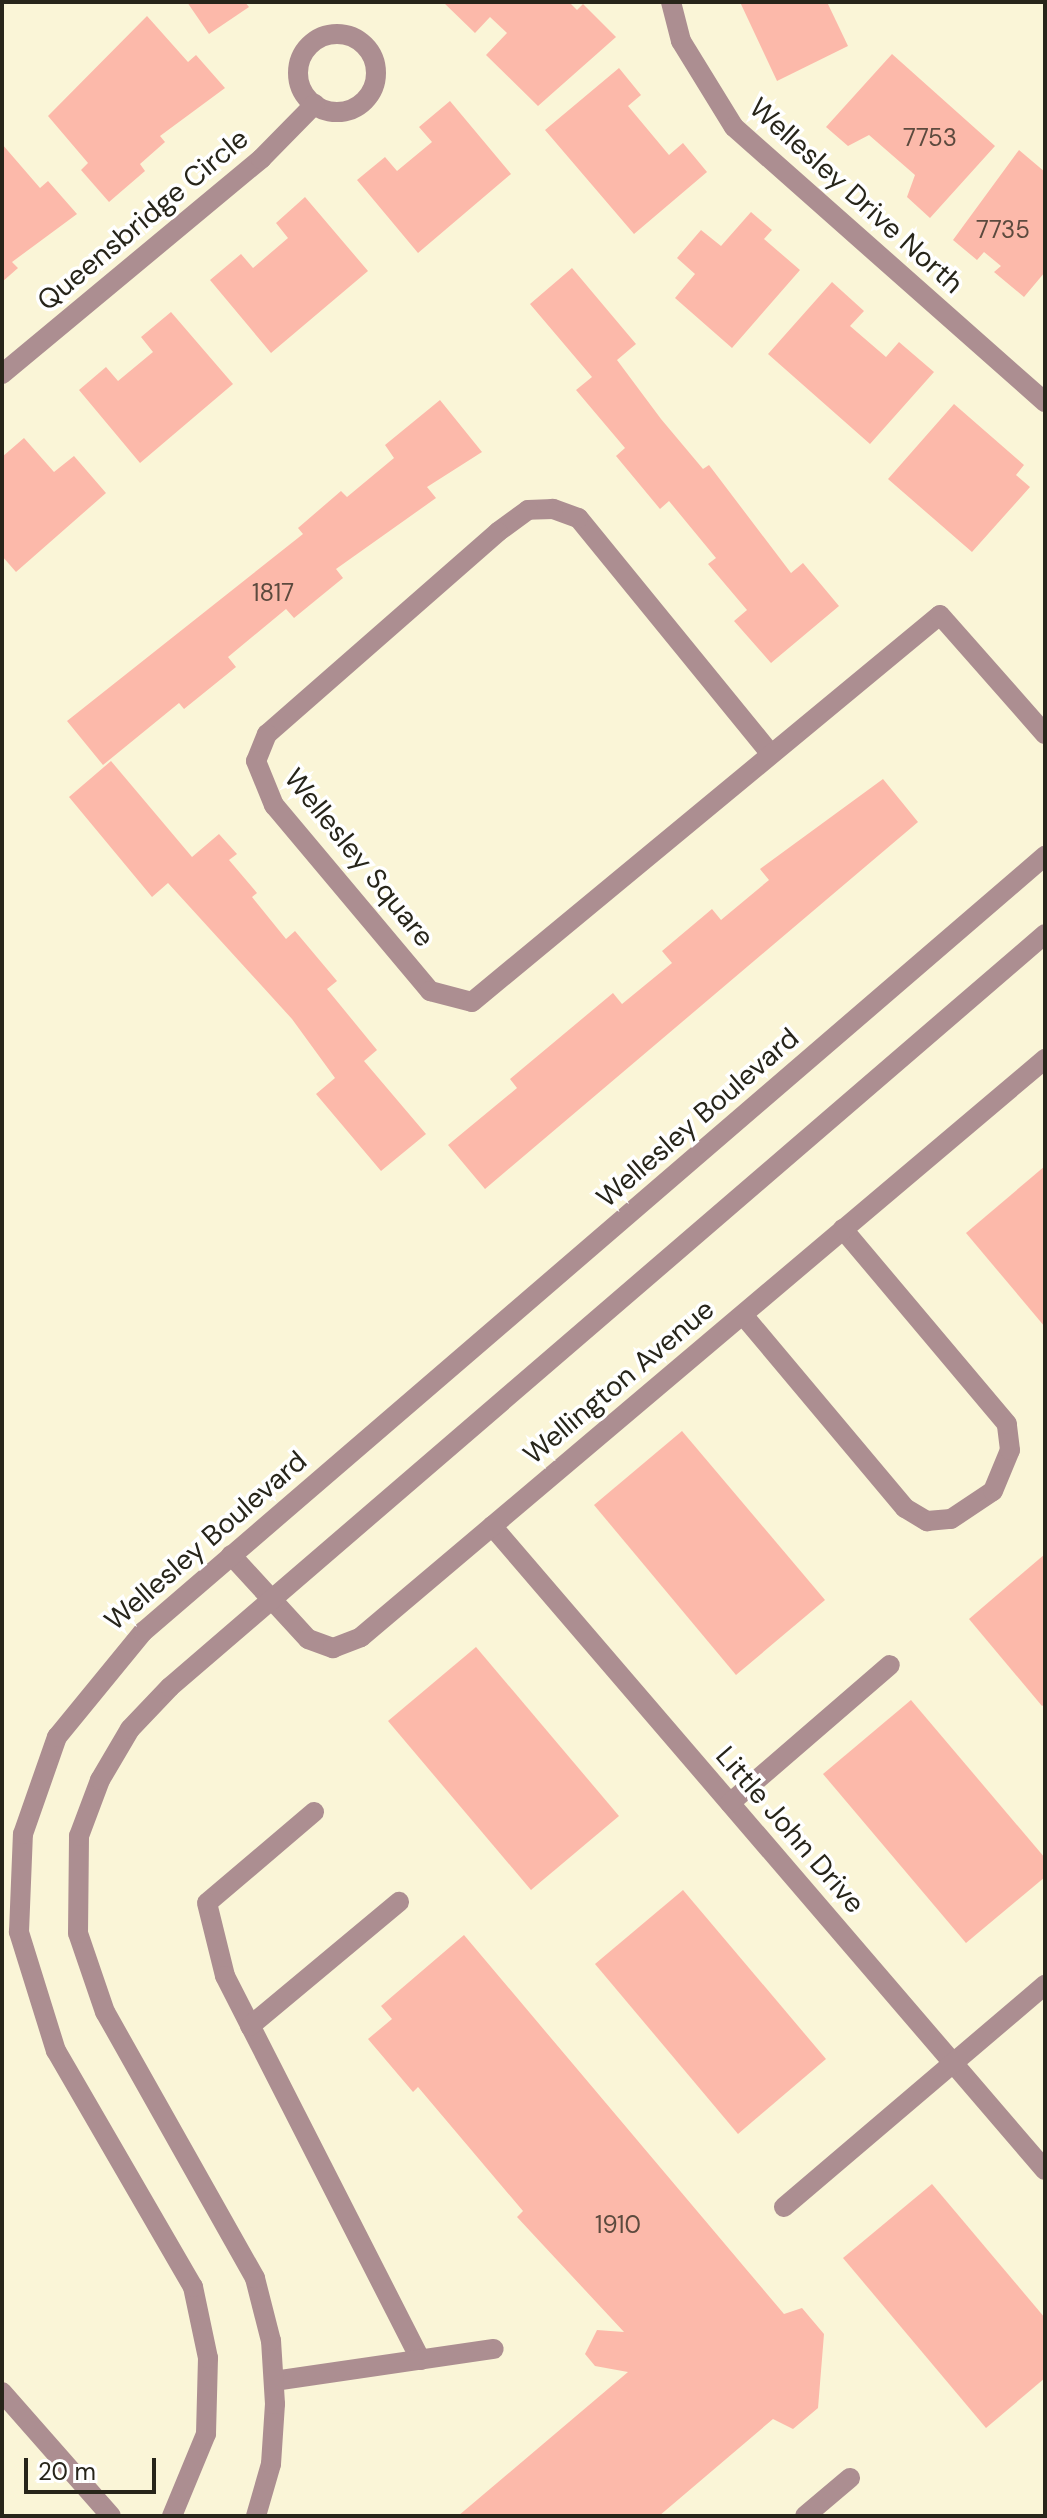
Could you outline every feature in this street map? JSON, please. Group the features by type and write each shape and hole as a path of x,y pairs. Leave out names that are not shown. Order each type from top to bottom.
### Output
{"street":[{"name":"Wellesley Drive North","path":"671,2 681,41 734,127 1045,402"},
{"name":"Queensbridge Circle","path":"2,374 261,159 315,104"},
{"name":"Wellesley Square","path":"553,509 578,518 770,753 472,1002 430,991 274,805 256,761 267,734 498,532 528,510 553,509"},
{"path":"770,753 940,615 1045,734"},
{"name":"Wellesley Boulevard","path":"172,2516 206,2434 201,2320 177,2254 46,2028 26,1965 16,1889 30,1800 76,1707 120,1653 231,1555 1045,856"},
{"path":"256,2516 271,2464 274,2381 255,2278 98,1999 75,1901 79,1836 113,1754 146,1710 270,1600 1045,934"},
{"name":"Wellington Avenue","path":"231,1555 270,1600 320,1646 346,1646 1045,1059"},
{"path":"743,1315 905,1508 927,1521 951,1519 993,1491 1010,1450 1007,1424 843,1229"},
{"name":"Little John Drive","path":"492,1526 1045,2170"},
{"path":"730,1803 890,1665"},
{"path":"314,1812 207,1903 225,1976 421,2360"},
{"path":"250,2026 399,1902"},
{"path":"784,2207 1045,1985"},
{"path":"274,2381 494,2349"},
{"path":"2,2392 111,2516"},
{"path":"805,2516 850,2478"}],"building":[{"path":"187,2 245,2 249,7 209,34"},
{"path":"443,2 569,2 577,10 583,4 616,37 538,106 486,55 507,33 490,17 475,33"},
{"path":"740,2 827,2 848,46 777,81"},
{"path":"147,16 188,62 196,55 225,88 160,136 165,142 140,164 145,171 109,202 81,170 88,163 48,116"},
{"path":"892,54 995,146 930,218 907,197 915,175 869,135 848,146 826,127"},
{"path":"619,68 641,95 628,106 669,155 683,143 707,172 634,234 545,130"},
{"path":"450,101 511,174 418,253 357,180 385,157 397,171 432,142 419,127"},
{"path":"2,144 40,188 48,181 77,214 12,262 18,268 2,282"},
{"path":"1019,150 1045,172 1045,272 1024,297 994,272 1001,266 984,252 977,260 953,240"},
{"path":"305,197 368,271 271,353 210,280 241,254 253,268 288,238 276,223"},
{"path":"751,212 772,230 764,239 800,270 732,348 675,298 695,274 677,258 701,230 721,246"},
{"path":"572,268 636,344 617,360 661,419 703,469 709,465 791,573 803,563 839,606 771,663 734,621 747,610 708,564 716,558 669,501 660,509 616,456 625,448 576,390 592,377 530,304"},
{"path":"832,282 864,311 850,326 886,357 899,342 934,372 870,444 768,354"},
{"path":"171,312 233,384 140,463 79,390 106,367 118,381 153,352 141,337"},
{"path":"440,400 482,452 427,487 436,498 336,569 343,578 294,618 286,609 228,657 236,667 184,709 179,703 103,765 67,721 303,534 298,528 341,491 347,497 394,458 385,445"},
{"path":"954,404 1024,465 1016,475 1030,487 972,552 888,479"},
{"path":"24,438 54,472 74,456 106,493 16,572 2,556 2,457"},
{"path":"111,761 192,857 219,834 237,854 229,860 257,893 252,897 286,939 295,931 337,981 327,989 377,1050 364,1061 426,1134 381,1171 316,1094 335,1078 292,1019 168,883 152,897 69,797"},
{"path":"883,779 918,822 485,1189 448,1145 517,1088 510,1079 613,993 622,1004 672,963 662,951 712,909 721,920 769,880 760,869"},
{"path":"1045,1166 1045,1327 966,1233"},
{"path":"682,1431 825,1600 736,1675 594,1505"},
{"path":"1045,1554 1045,1704 1042,1706 969,1619"},
{"path":"476,1647 619,1816 531,1890 388,1721"},
{"path":"911,1700 1045,1858 1045,1877 966,1943 823,1774"},
{"path":"683,1890 826,2059 738,2134 595,1964"},
{"path":"464,1935 784,2314 802,2308 824,2334 818,2408 793,2429 773,2419 659,2516 458,2516 628,2372 595,2366 585,2354 597,2330 624,2332 517,2217 523,2211 418,2087 413,2092 368,2039 392,2019 381,2006"},
{"path":"932,2184 1045,2318 1045,2378 986,2428 843,2258"}]}
